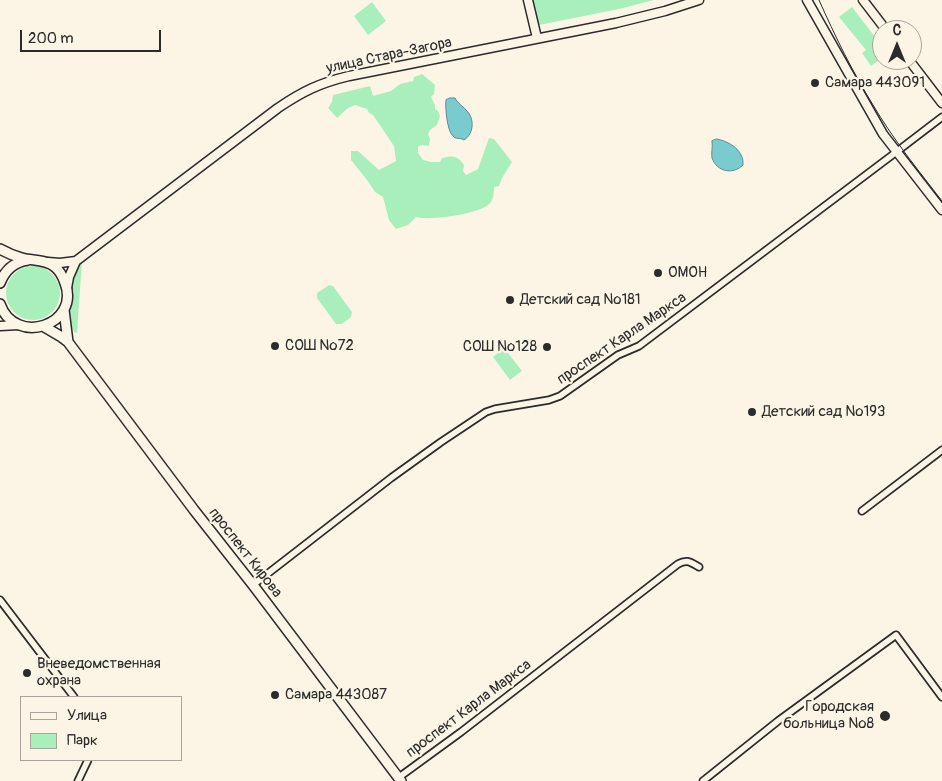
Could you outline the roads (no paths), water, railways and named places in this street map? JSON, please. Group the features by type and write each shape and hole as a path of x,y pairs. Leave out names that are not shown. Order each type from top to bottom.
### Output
{"main road":[{"path":"528,0 537,38"},
{"name":"улица Стара-Загора","path":"76,261 278,108 304,91 349,76 616,23 665,11 699,0"},
{"path":"807,0 883,134 942,210"},
{"path":"863,0 878,20"},
{"path":"917,70 942,103"},
{"path":"0,249 23,258 46,262 76,261"},
{"path":"0,282 14,264 33,259"},
{"path":"68,342 64,310 69,277 76,261"},
{"path":"46,262 59,271 67,288"},
{"path":"0,265 0,282"},
{"path":"0,306 8,317 19,325 29,328 43,326 55,320 64,310"},
{"path":"0,326 19,325"},
{"path":"43,326 68,342"},
{"name":"проспект Кирова","path":"68,342 399,779"}],"street":[{"name":"проспект Карла Маркса","path":"253,585 371,492 486,412 495,408 544,401 560,396 618,355 639,346 942,117"},
{"path":"862,511 942,450"},
{"name":"проспект Карла Маркса","path":"399,779 678,564 683,561 691,562 699,567"},
{"path":"0,600 73,696"},
{"path":"704,781 778,722 896,635 942,697"},
{"path":"78,781 88,761"}],"water":[{"path":"455,98 471,117 472,126 470,134 464,140 454,137 449,129 446,100"},
{"path":"717,139 727,142 739,151 743,165 730,171 721,169 714,163 712,158 712,141"}],"tram line":[{"path":"819,0 844,53 873,105 897,142 942,201"}],"place":[{"name":"Самара 443091","path":"815,83"},
{"name":"ОМОН","path":"658,273"},
{"name":"Детский сад №181","path":"510,300"},
{"name":"СОШ №72","path":"275,346"},
{"name":"СОШ №128","path":"547,347"},
{"name":"Детский сад №193","path":"752,412"},
{"name":"Вневедомственная охрана","path":"27,673"},
{"name":"Самара 443087","path":"275,695"},
{"name":"Городская больница №8","path":"885,716"}]}
